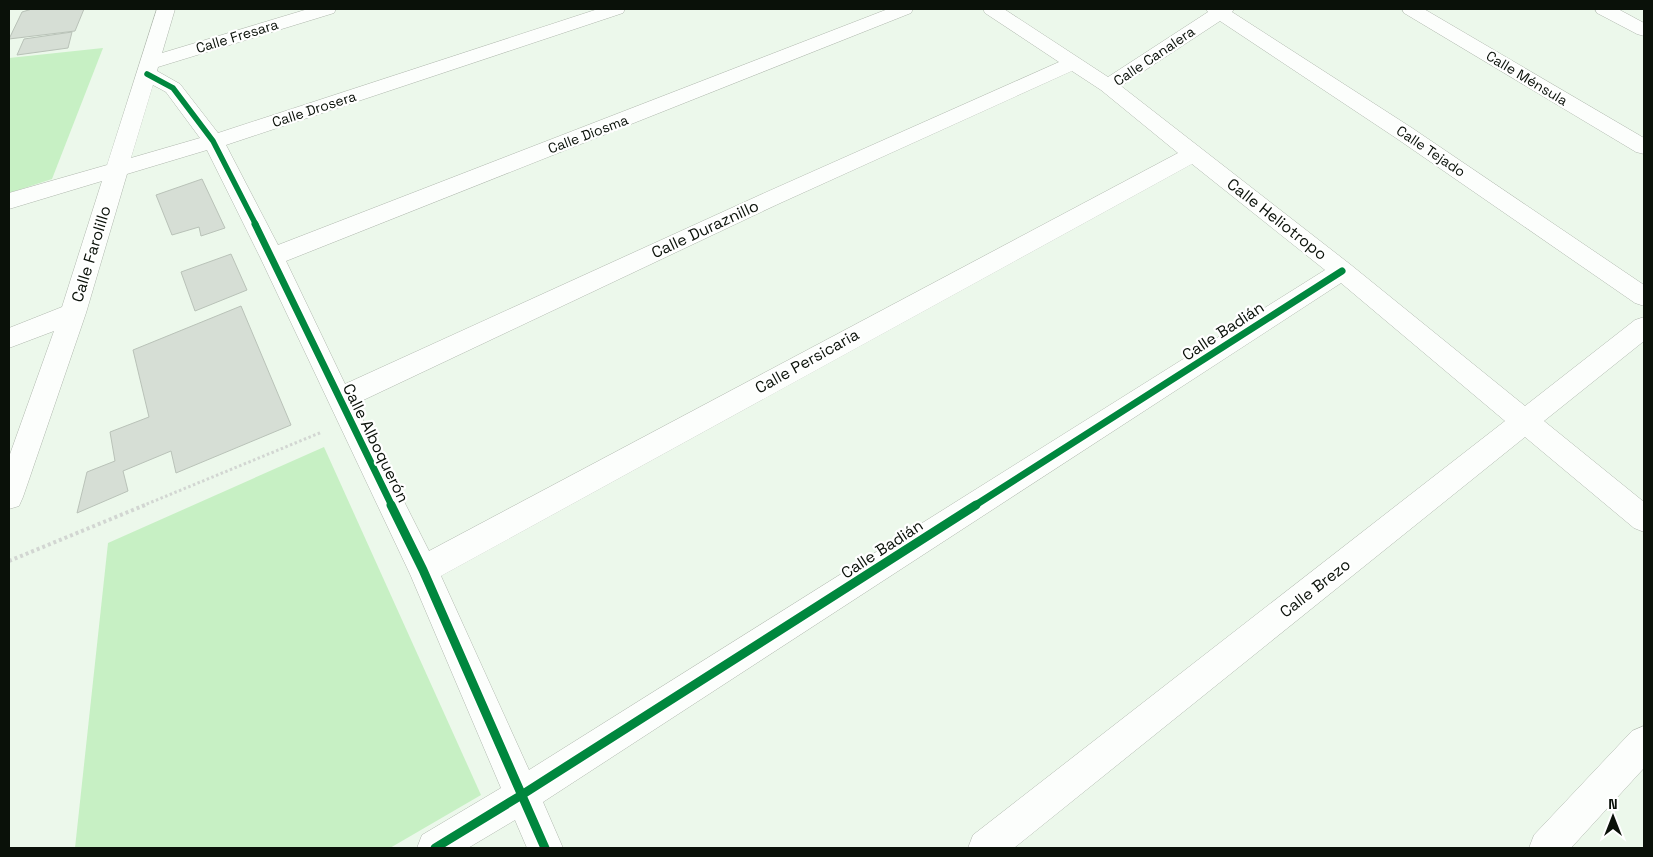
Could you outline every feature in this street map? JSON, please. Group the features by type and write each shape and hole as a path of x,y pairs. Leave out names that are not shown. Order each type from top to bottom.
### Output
{"street":[{"name":"Calle Farolillo","path":"9,497 73,313 166,9"},
{"name":"Calle Fresara","path":"147,69 327,9"},
{"name":"Calle Drosera","path":"9,201 213,142 616,9"},
{"name":"Calle Diosma","path":"272,257 904,9"},
{"name":"Calle Heliotropo","path":"992,9 1108,86 1342,271 1644,519"},
{"name":"Calle Ménsula","path":"1411,9 1644,147"},
{"path":"1604,9 1644,30"},
{"name":"Calle Canalera","path":"1108,86 1220,10"},
{"name":"Calle Tejado","path":"1220,10 1644,297"},
{"name":"Calle Duraznillo","path":"344,410 768,200 1073,63"},
{"name":"Calle Alboquerón","path":"147,69 173,88 213,142 272,257 344,410 423,570 520,796 545,848"},
{"name":"Calle Persicaria","path":"423,570 1193,154"},
{"name":"Calle Badián","path":"435,848 520,796 1342,271"},
{"path":"9,338 73,313"},
{"name":"Calle Brezo","path":"986,848 1644,327"},
{"path":"1547,848 1644,743"}],"path":[{"path":"9,561 344,410"}],"green space":[{"path":"103,48 52,179 9,193 9,58"},
{"path":"324,447 481,795 390,848 75,848 108,543"}],"building":[{"path":"32,9 84,9 75,31 9,39 22,12"},
{"path":"72,32 68,48 17,55 24,39"},
{"path":"202,179 225,228 201,236 199,227 172,235 156,195"},
{"path":"231,254 247,290 195,311 181,272"},
{"path":"241,306 291,425 176,473 171,451 123,471 128,491 77,513 87,472 115,461 110,432 149,417 133,350"}],"cycle path":[{"path":"147,74 173,88 213,141 272,257 423,570 545,848"},
{"path":"435,848 520,796 1342,271"}]}
